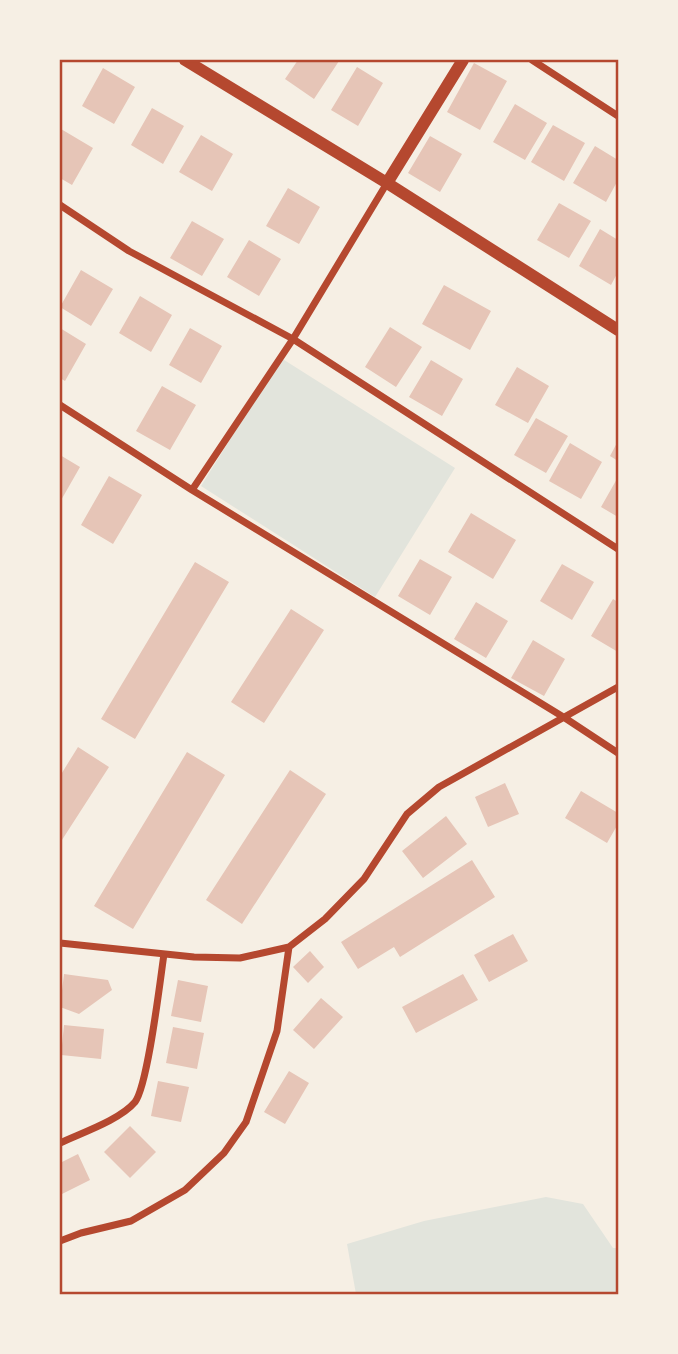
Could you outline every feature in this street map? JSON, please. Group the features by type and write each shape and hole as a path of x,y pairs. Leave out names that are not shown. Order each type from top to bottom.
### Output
{"street":[{"path":"185,60 387,183 618,330"},
{"path":"192,490 293,339 463,60"},
{"path":"532,60 618,116"},
{"path":"60,205 129,251 293,339 618,549"},
{"path":"60,405 192,490 618,753"},
{"path":"60,943 164,954 240,958 289,947 325,919 364,879 407,814 431,794 477,764 618,687"},
{"path":"60,1241 80,1233 131,1222 185,1190 224,1153 246,1122 277,1031 289,947"},
{"path":"60,1143 122,1113 136,1100 144,1080 164,954"}],"shaded area":[{"path":"281,358 455,468 375,597 201,486"},
{"path":"546,1197 583,1204 613,1248 618,1248 618,1294 356,1294 347,1244 424,1221"}],"building":[{"path":"298,60 339,61 314,99 285,79"},
{"path":"474,63 507,81 480,130 447,112"},
{"path":"357,67 383,83 358,126 331,110"},
{"path":"103,68 135,87 114,124 82,106"},
{"path":"515,104 547,123 525,160 493,142"},
{"path":"152,108 184,126 163,164 131,145"},
{"path":"553,125 585,143 564,181 531,162"},
{"path":"61,129 93,148 72,185 60,178"},
{"path":"201,135 233,154 212,191 179,172"},
{"path":"430,136 462,154 440,192 408,173"},
{"path":"595,146 618,160 618,180 606,202 573,183"},
{"path":"288,188 320,207 299,244 266,226"},
{"path":"559,203 591,221 569,258 537,240"},
{"path":"192,221 224,239 202,276 170,258"},
{"path":"600,229 618,240 618,272 611,285 579,266"},
{"path":"249,240 281,259 259,296 227,277"},
{"path":"81,270 113,289 91,326 60,307"},
{"path":"444,285 491,311 470,350 422,324"},
{"path":"140,296 172,315 151,352 119,333"},
{"path":"390,327 422,347 396,387 365,367"},
{"path":"60,328 86,344 65,381 60,378"},
{"path":"190,328 222,346 201,383 169,365"},
{"path":"431,360 463,379 442,416 409,397"},
{"path":"517,367 549,386 528,423 495,405"},
{"path":"162,386 196,405 170,450 136,431"},
{"path":"536,418 568,436 546,473 514,455"},
{"path":"618,441 618,461 610,456"},
{"path":"570,443 602,462 581,499 549,481"},
{"path":"60,455 80,467 60,502"},
{"path":"109,476 142,495 113,544 81,525"},
{"path":"618,477 618,517 601,507"},
{"path":"471,513 516,540 493,579 448,552"},
{"path":"420,559 452,577 430,615 398,596"},
{"path":"195,562 229,582 135,739 101,719"},
{"path":"562,564 594,582 572,620 540,601"},
{"path":"613,599 618,602 618,652 591,636"},
{"path":"476,602 508,621 486,658 454,639"},
{"path":"291,609 324,630 264,723 231,702"},
{"path":"533,640 565,659 544,696 511,678"},
{"path":"78,747 109,767 60,843 60,776"},
{"path":"187,752 225,775 133,929 94,906"},
{"path":"290,770 326,794 242,924 206,900"},
{"path":"505,783 519,814 488,827 475,797"},
{"path":"581,791 618,813 618,824 607,843 565,818"},
{"path":"446,816 467,844 423,878 402,851"},
{"path":"472,860 495,897 400,957 394,947 358,969 341,942"},
{"path":"513,934 528,961 489,982 474,955"},
{"path":"310,951 324,967 308,983 293,967"},
{"path":"64,974 108,980 112,990 79,1014 60,1007"},
{"path":"463,974 478,1000 416,1033 402,1007"},
{"path":"178,980 208,986 201,1022 171,1016"},
{"path":"321,998 343,1017 314,1049 293,1030"},
{"path":"64,1025 104,1029 101,1059 61,1055"},
{"path":"173,1027 204,1033 197,1069 166,1063"},
{"path":"289,1071 309,1083 285,1124 264,1112"},
{"path":"158,1081 189,1087 181,1122 151,1116"},
{"path":"130,1126 156,1152 130,1178 104,1152"},
{"path":"78,1154 90,1180 60,1195 60,1163"}]}
